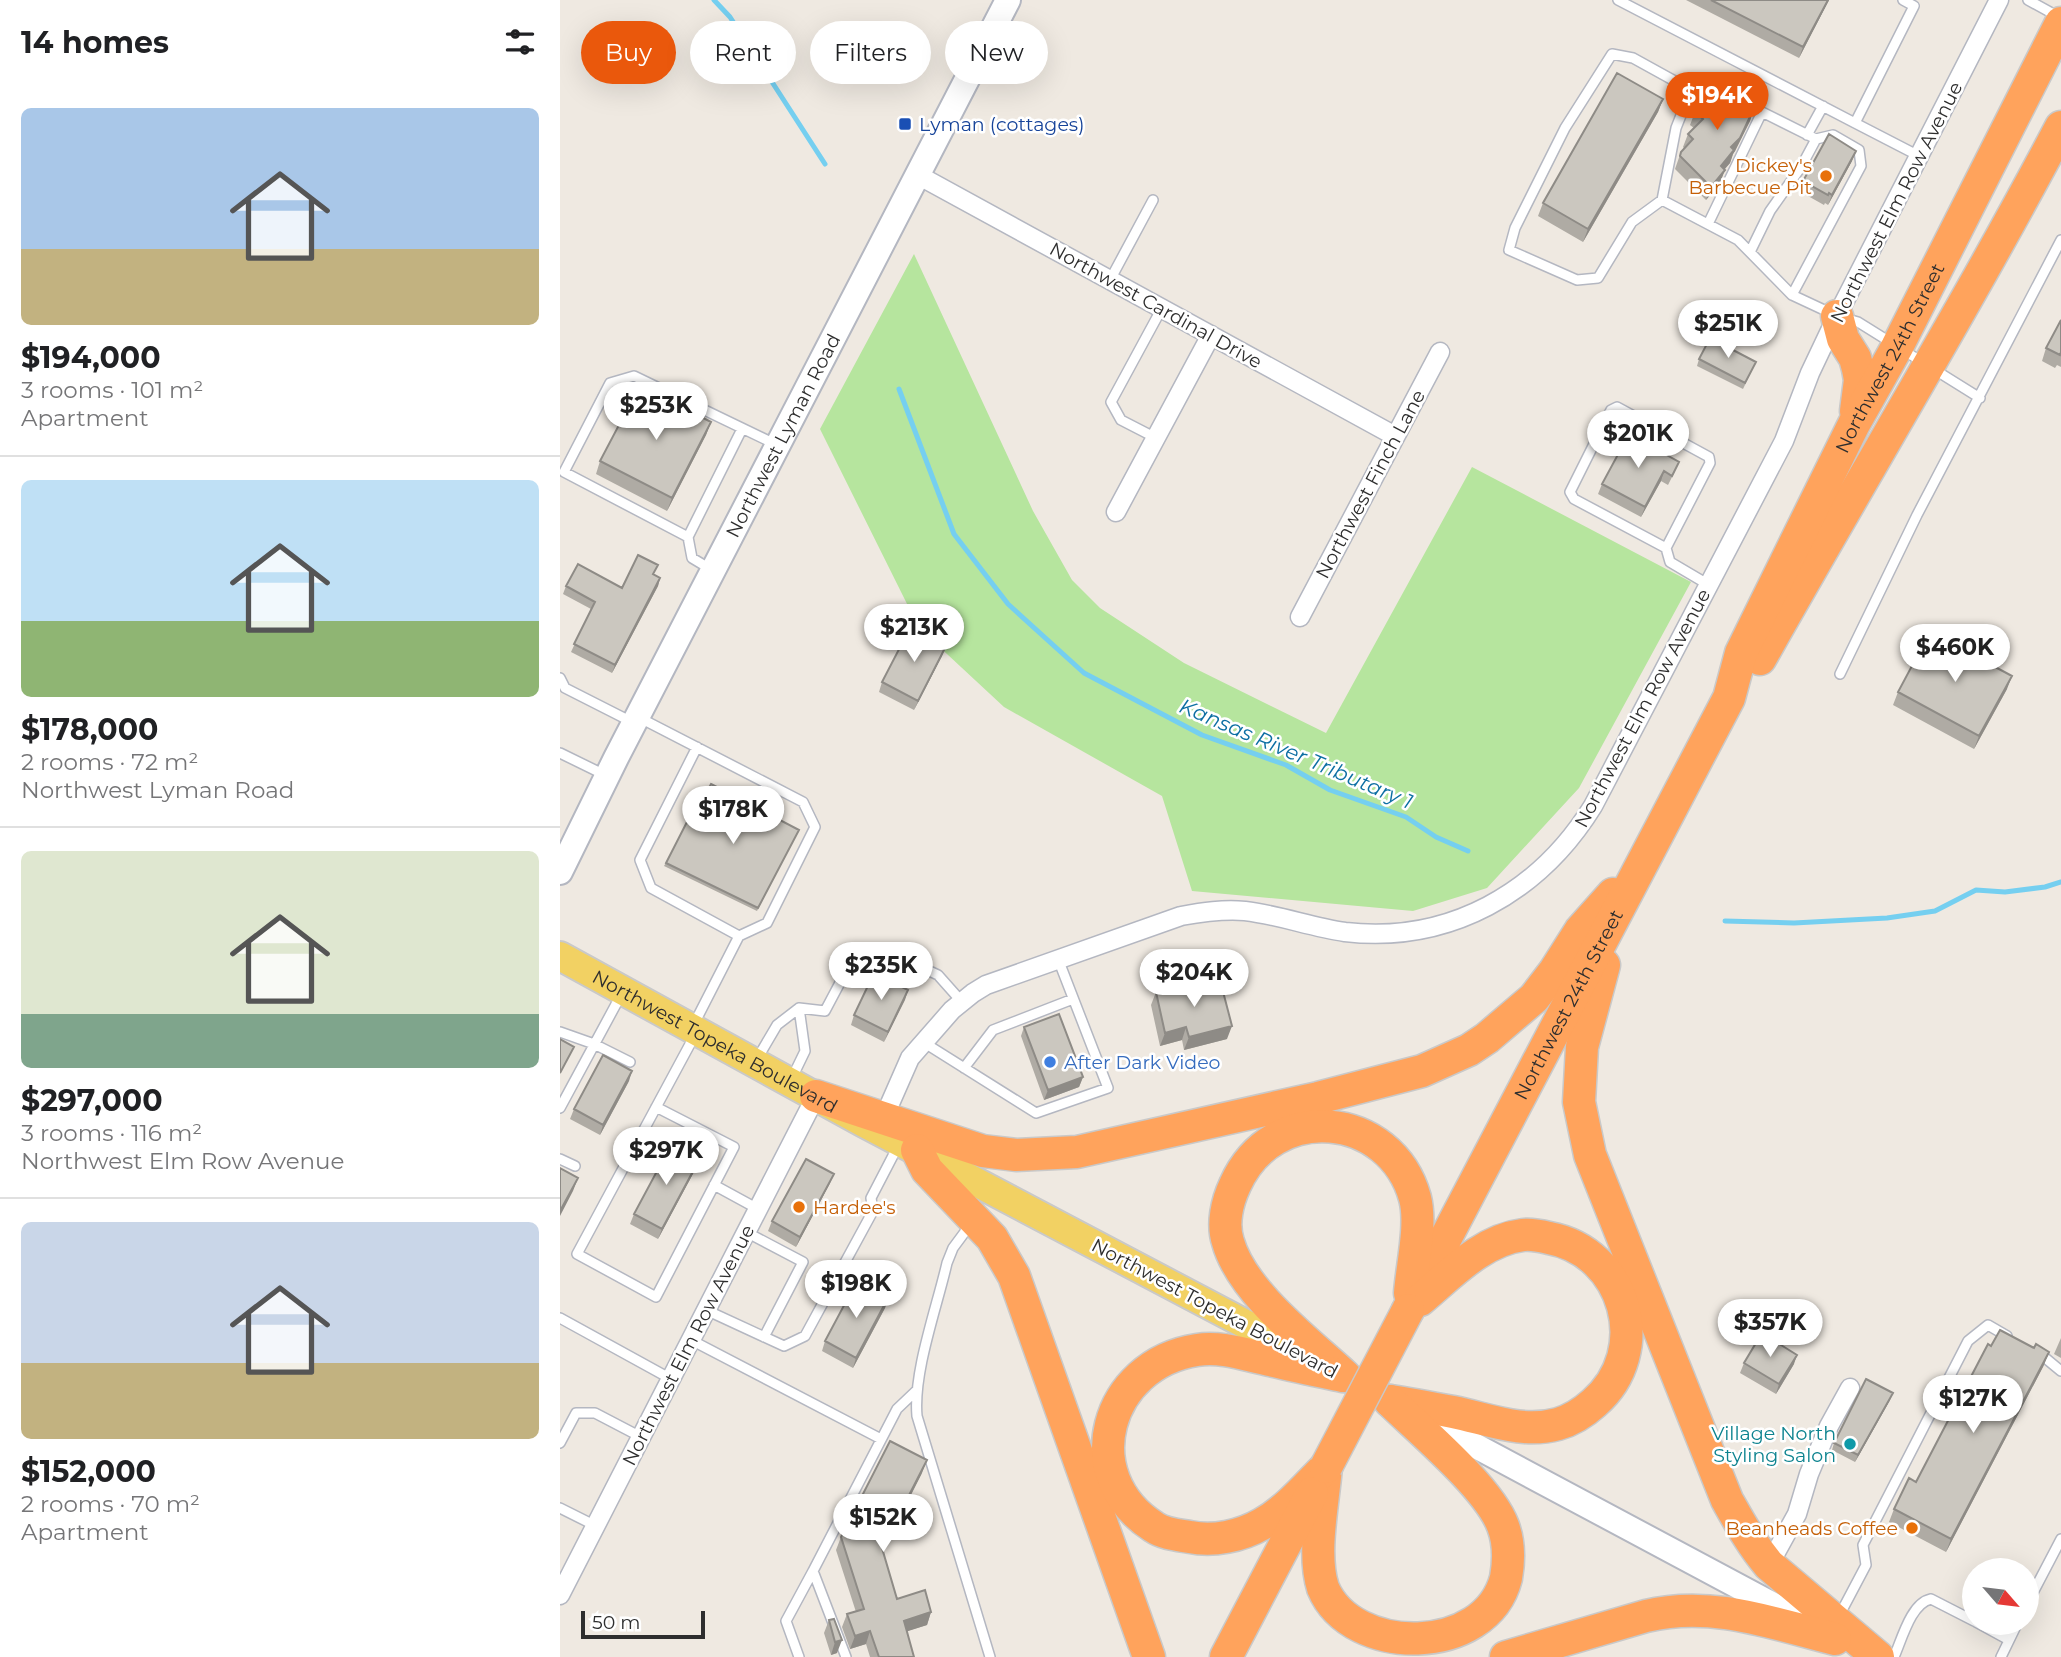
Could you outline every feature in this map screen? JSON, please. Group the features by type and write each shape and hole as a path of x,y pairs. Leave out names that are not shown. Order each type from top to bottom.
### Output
{"highway":[{"name":"Northwest 24th Street","path":"1226,1657 1729,698 1741,653 1854,424 1897,347 2061,20"},
{"name":"Northwest 24th Street","path":"1729,698 1755,668 2053,153 2061,127"},
{"path":"1837,316 1843,339 1855,358 1860,380 1854,424"},
{"path":"803,1089 895,1135 983,1151 1057,1154 1077,1152 1318,1098 1422,1071 1469,1050 1534,998 1580,931 1644,860"},
{"path":"1623,900 1581,1047 1579,1102 1590,1155 1727,1500 1754,1547 1769,1565 1836,1630 1878,1657"},
{"path":"1345,1377 1252,1288 1227,1241 1226,1220 1230,1195 1240,1173 1261,1148 1290,1131 1306,1126 1320,1126 1353,1132 1386,1152 1406,1175 1416,1200 1417,1231 1408,1310"},
{"path":"895,1135 992,1238 1020,1290 1149,1657"},
{"path":"1390,1401 1454,1412 1520,1428 1558,1424 1576,1417 1604,1394 1624,1359 1628,1338 1626,1316 1619,1294 1601,1266 1577,1247 1541,1236 1523,1235 1485,1249 1470,1258 1408,1310"},
{"path":"1326,1467 1280,1512 1241,1533 1196,1539 1173,1535 1154,1527 1137,1514 1117,1487 1110,1466 1108,1444 1111,1422 1125,1392 1139,1375 1165,1359 1198,1350 1230,1351 1345,1377"},
{"path":"1326,1467 1317,1564 1330,1607 1345,1626 1367,1642 1388,1650 1411,1653 1445,1649 1466,1639 1492,1613 1503,1594 1508,1570 1508,1547 1503,1526 1483,1493 1390,1401"},
{"path":"1506,1657 1646,1616 1687,1609 1722,1611 1836,1630"}],"main road":[{"name":"Northwest Topeka Boulevard","path":"560,956 803,1089"},
{"name":"Northwest Topeka Boulevard","path":"895,1135 1390,1401"}],"street":[{"name":"Northwest Lyman Road","path":"560,872 712,570 1008,0"},
{"name":"Northwest Elm Row Avenue","path":"895,1135 911,1058 961,1002 986,985 1197,912 1246,911 1336,930 1377,933 1436,926 1495,903 1539,872 1563,848 1581,824 1784,441 1810,373 1837,316 1999,0"},
{"name":"Northwest Cardinal Drive","path":"916,174 1395,436"},
{"path":"1116,512 1211,335"},
{"name":"Northwest Finch Lane","path":"1300,617 1440,352"},
{"name":"Northwest Elm Row Avenue","path":"560,1595 758,1209 803,1089"},
{"path":"1769,1565 1797,1514 1829,1426 1850,1388"},
{"name":"Northwest Topeka Boulevard","path":"1390,1401 1836,1630 1870,1657"}],"lane":[{"path":"1618,0 1919,156"},
{"path":"1855,123 1914,6 1903,0"},
{"path":"2028,0 2061,20"},
{"path":"1612,54 1633,58 1691,90 1676,128 1662,200 1632,222 1598,278 1577,280 1509,250 1515,228 1565,128 1612,54"},
{"path":"1750,252 1770,211 1801,167 1823,106"},
{"path":"1708,224 1762,112 1812,137 1833,135 1859,150 1861,166 1792,295"},
{"path":"1110,280 1153,200"},
{"path":"1662,200 1738,240 1792,295 1837,316 1858,322 1980,398"},
{"path":"1840,674 1917,515 2061,240"},
{"path":"1156,438 1121,420 1111,402 1163,308"},
{"path":"688,537 564,472 610,383 634,376 777,445"},
{"path":"1666,548 1574,499 1570,492 1611,410 1617,407 1709,457 1710,463 1666,548 1670,562 1709,585"},
{"path":"712,570 692,558 688,537 742,429"},
{"path":"560,678 565,688 697,747 803,802 815,827 767,923 739,936 656,1107 577,1254 656,1297 734,1147 656,1107"},
{"path":"697,747 640,860 651,888 739,936"},
{"path":"560,753 607,776"},
{"path":"755,1064 777,1025 799,1008 825,1011 852,960 880,948 939,975 961,1002"},
{"path":"923,1042 1036,1113 1108,1088 1058,960"},
{"path":"560,1108 623,991"},
{"path":"964,1068 993,1030 1073,999"},
{"path":"799,1008 805,1051 803,1089"},
{"path":"560,1032 594,1044 630,1062"},
{"path":"706,1310 783,1346 805,1336 873,1211 870,1198 895,1135"},
{"path":"560,1159 575,1166"},
{"path":"714,1185 758,1209"},
{"path":"975,1218 953,1248 947,1263 917,1390 917,1416 990,1657"},
{"path":"746,1232 803,1262 764,1337"},
{"path":"560,1318 671,1379"},
{"path":"1836,1630 1866,1565 1863,1545 1968,1341 1988,1325 2011,1338"},
{"path":"691,1340 881,1439"},
{"path":"2034,1350 2046,1356 2061,1371"},
{"path":"799,1657 786,1621 897,1409 917,1390"},
{"path":"560,1443 576,1413 595,1413 641,1437"},
{"path":"560,1508 596,1526"},
{"path":"2039,1581 2061,1539"},
{"path":"813,1571 846,1657"},
{"path":"1894,1657 1917,1608 1923,1601 1931,1599 1962,1615"},
{"path":"2000,1635 2009,1640"},
{"path":"2001,1657 2012,1635"}],"green space":[{"path":"914,254 1033,511 1072,580 1100,608 1184,663 1326,733 1472,467 1691,582 1579,788 1487,888 1413,911 1192,891 1162,796 1004,707 919,628 820,429"}],"building":[{"path":"1711,0 1828,0 1803,47"},
{"path":"1617,73 1663,99 1588,229 1543,203"},
{"path":"1726,80 1754,108 1740,138 1731,147 1734,150 1721,166 1725,170 1711,187 1680,156 1693,139 1688,134 1703,119 1695,112"},
{"name":"Dickey's Barbecue Pit","path":"1829,134 1856,151 1832,195 1803,181"},
{"path":"2061,320 2061,352 2060,355 2046,348"},
{"path":"1710,338 1756,362 1745,383 1699,359"},
{"path":"640,385 711,422 672,498 600,461"},
{"path":"1629,434 1679,462 1672,476 1664,471 1645,507 1602,484"},
{"path":"638,555 658,565 653,574 660,578 615,665 574,644 595,602 566,586 578,564 622,588"},
{"path":"910,628 946,646 918,701 882,682"},
{"path":"1930,632 2012,676 1979,736 1898,692"},
{"path":"711,784 799,830 758,908 666,863 691,814 694,815"},
{"path":"874,973 908,990 888,1032 854,1015"},
{"path":"1220,980 1232,1026 1189,1037 1186,1027 1165,1033 1156,992 1178,986 1180,991"},
{"name":"After Dark Video","path":"1059,1014 1083,1077 1048,1090 1024,1027"},
{"path":"560,1039 574,1047 560,1073"},
{"path":"603,1055 632,1071 603,1125 574,1109"},
{"path":"671,1145 699,1160 662,1229 634,1214"},
{"name":"Hardee's","path":"806,1159 834,1174 800,1237 772,1221"},
{"path":"560,1168 578,1178 560,1211"},
{"path":"857,1281 888,1298 856,1358 825,1341"},
{"path":"2000,1330 2034,1348 2036,1344 2049,1352 1951,1539 1894,1509 1909,1478 1916,1482 1988,1344 1991,1346"},
{"path":"1762,1333 1797,1355 1779,1384 1744,1363"},
{"path":"1866,1379 1893,1393 1858,1455 1834,1443"},
{"path":"890,1441 927,1460 882,1548 897,1599 925,1590 931,1612 904,1621 914,1657 879,1657 870,1631 855,1636 847,1614 864,1609 841,1537"},
{"path":"834,1619 842,1640 835,1642 829,1620"}],"waterway":[{"name":"Kansas River Tributary 1","path":"714,0 730,17 825,164"},
{"name":"Kansas River Tributary 1","path":"899,389 954,534 1008,604 1084,673 1202,735 1286,765 1330,790 1406,817 1436,837 1468,851"},
{"name":"Kansas River Tributary 1","path":"1725,921 1794,923 1887,918 1935,911 1976,890 2005,892 2045,887 2061,882"}],"place":[{"name":"Lyman (cottages)","path":"905,124"},
{"name":"Dickey's Barbecue Pit","path":"1826,176"},
{"name":"After Dark Video","path":"1050,1062"},
{"name":"Hardee's","path":"799,1207"},
{"name":"Village North Styling Salon","path":"1850,1444"},
{"name":"Beanheads Coffee","path":"1912,1528"}]}
